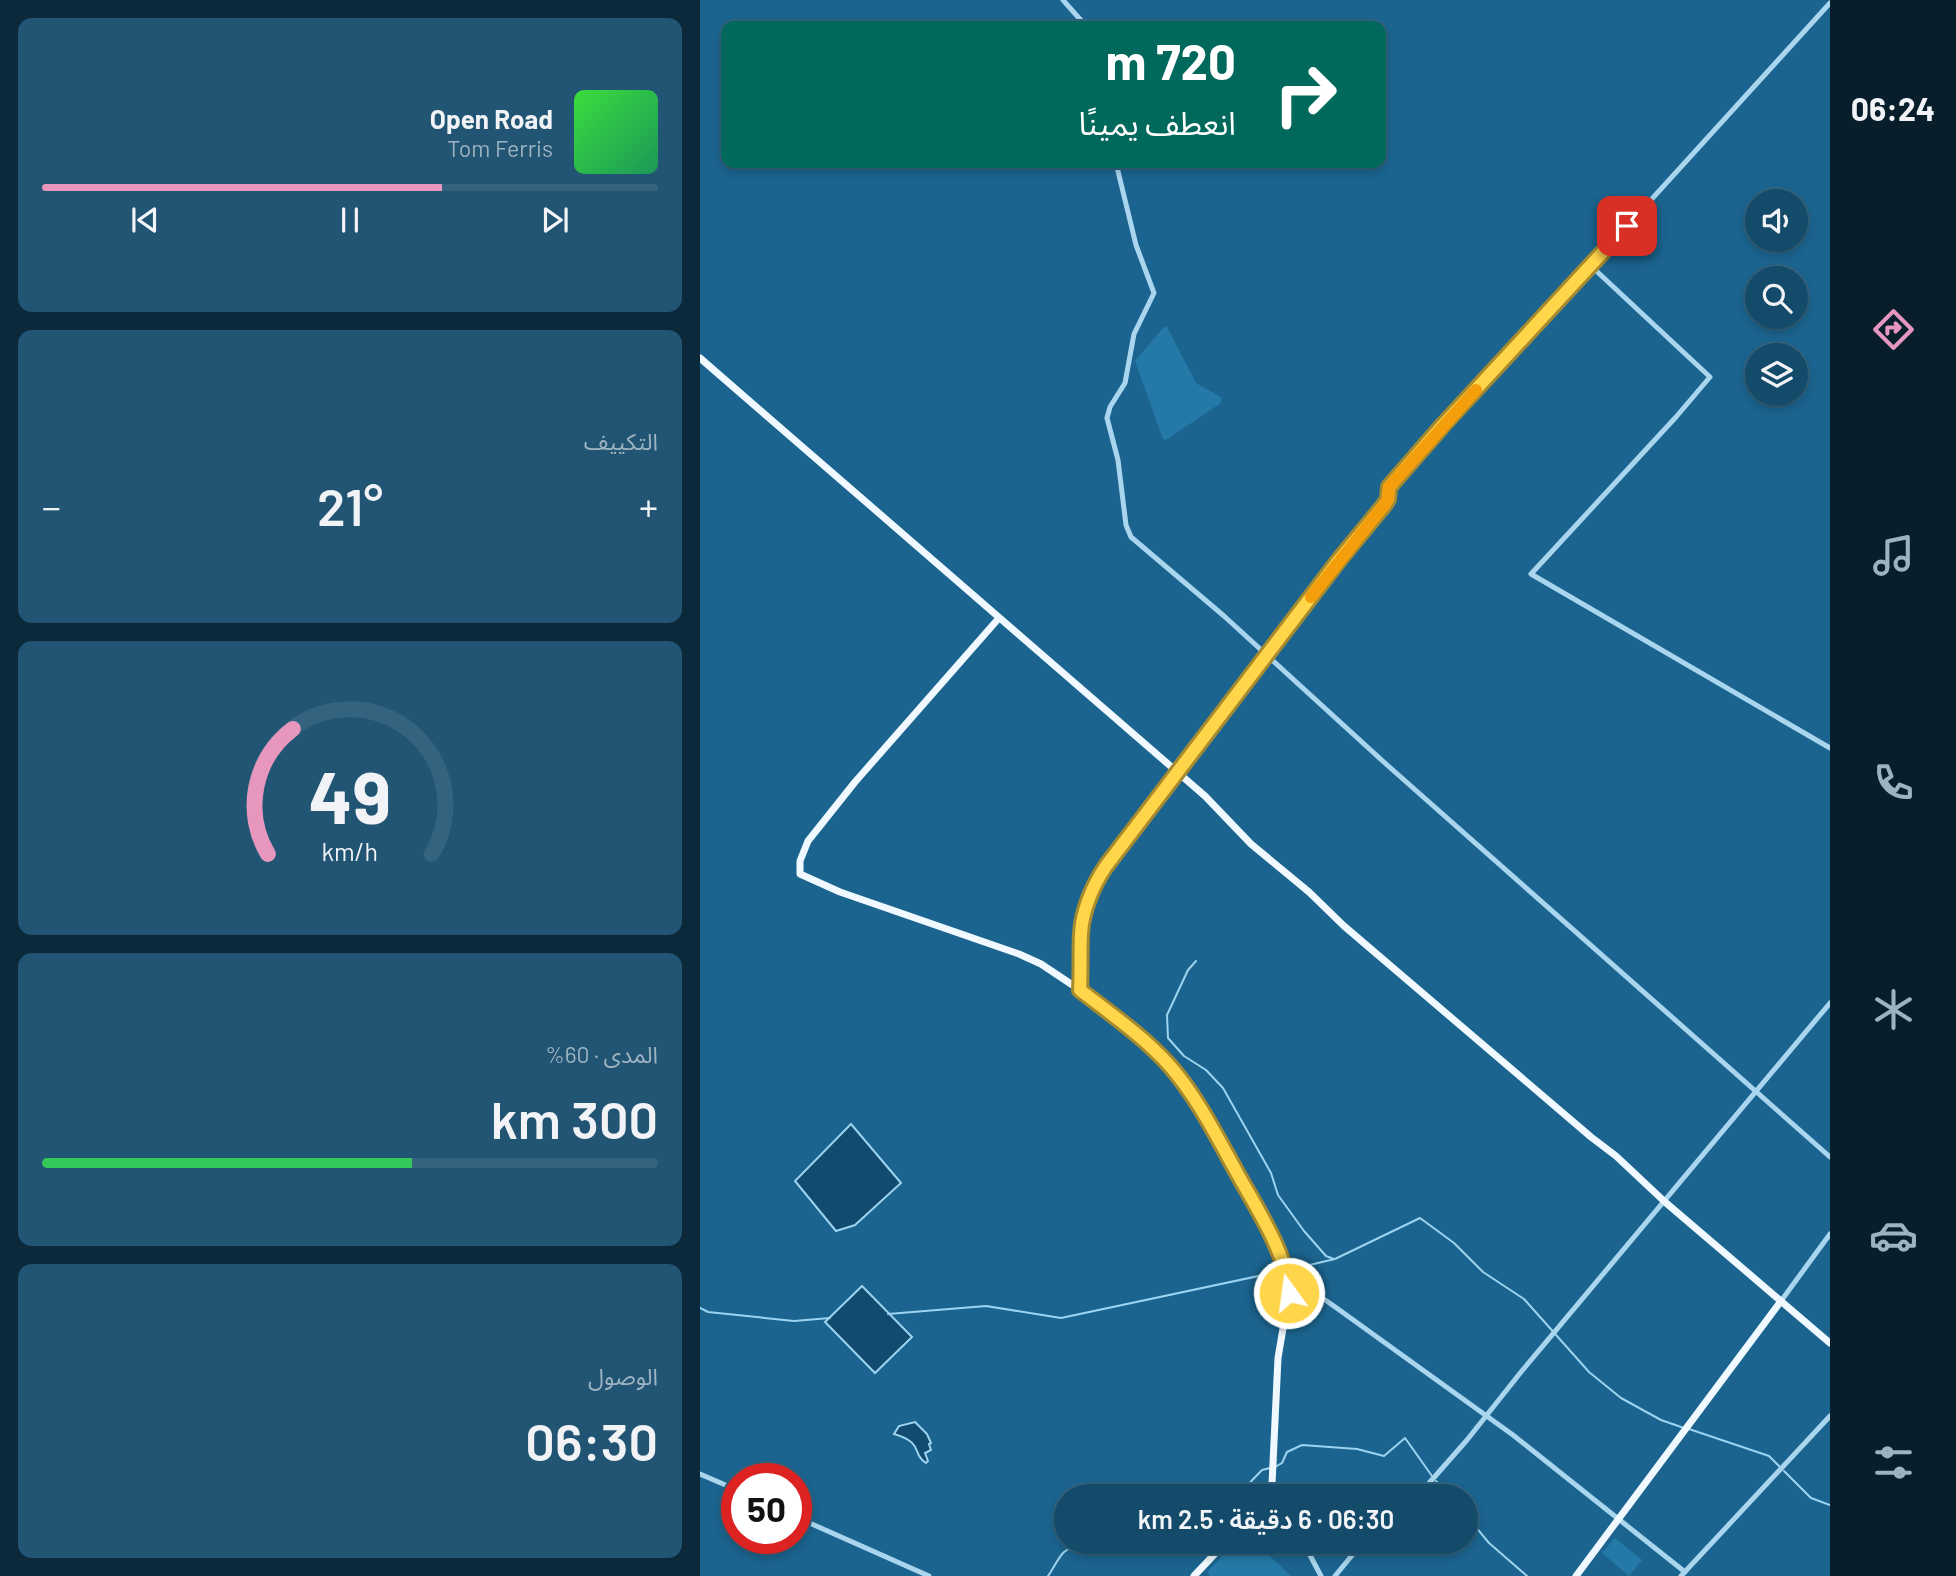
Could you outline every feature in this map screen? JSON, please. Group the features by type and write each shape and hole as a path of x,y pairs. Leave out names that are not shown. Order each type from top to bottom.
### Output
{"main road":[{"path":"700,358 1205,796 1268,860 1290,875 1344,926 1644,1180 1665,1202 1830,1343"},
{"path":"999,618 855,782 808,841 800,861 800,874 1041,964 1080,990 1143,1039 1186,1086 1258,1211 1285,1272 1289,1293 1278,1358 1271,1484"},
{"path":"1576,1576 1781,1301"},
{"path":"1195,1576 1215,1554"}],"street":[{"path":"1063,0 1082,21"},
{"path":"1080,990 1082,924 1098,878 1339,560 1385,504 1389,487 1830,3"},
{"path":"1117,168 1136,245 1154,293 1134,334 1123,390 1108,412 1107,418 1118,460 1126,525 1130,537 1268,655 1386,764 1830,1157"},
{"path":"1591,266 1710,377 1531,574 1830,748"},
{"path":"1427,1484 1830,1003"},
{"path":"1781,1301 1830,1234"},
{"path":"1285,1272 1513,1435 1683,1574 1830,1416"},
{"path":"700,1474 721,1483"},
{"path":"1272,1480 1274,1484"},
{"path":"812,1524 929,1576"},
{"path":"1309,1554 1321,1576"},
{"path":"1335,1576 1353,1554"}],"shaded area":[{"path":"1164,327 1167,327 1196,383 1221,397 1221,403 1166,440 1163,439 1135,361"},
{"path":"851,1124 901,1183 855,1225 836,1231 795,1181"},
{"path":"862,1286 912,1337 875,1373 825,1322"},
{"path":"915,1422 927,1434 931,1443 931,1450 925,1453 928,1461 926,1463 910,1441 894,1434 899,1426"},
{"path":"1615,1538 1642,1560 1629,1576 1602,1553"},
{"path":"1224,1554 1268,1554 1291,1576 1209,1576 1208,1571"}],"waterway":[{"path":"1196,961 1188,970 1167,1015 1168,1038 1184,1056 1206,1070 1223,1088 1271,1173 1278,1195 1304,1231 1326,1256 1334,1259"},
{"path":"1288,1270 1335,1259 1420,1218 1454,1243 1483,1272 1524,1299 1589,1372 1621,1398 1661,1420 1684,1428"},
{"path":"888,1314 986,1306 1061,1318 1282,1271"},
{"path":"700,1308 708,1312 794,1321 830,1318"},
{"path":"1689,1429 1769,1456 1780,1467"},
{"path":"1275,1467 1282,1463 1287,1452 1302,1445 1357,1449 1384,1456 1405,1438 1432,1476"},
{"path":"1249,1484 1262,1470 1270,1468"},
{"path":"1784,1471 1811,1498 1830,1505"},
{"path":"1478,1530 1489,1543 1527,1576"},
{"path":"1048,1576 1062,1554"}],"slow traffic":[{"path":"1311,597 1385,504 1389,487 1476,390"}],"route":[{"path":"1289,1293 1287,1277 1270,1234 1186,1086 1143,1039 1080,990 1084,916 1098,878 1106,866 1238,691 1385,504 1389,487 1627,226"}]}
